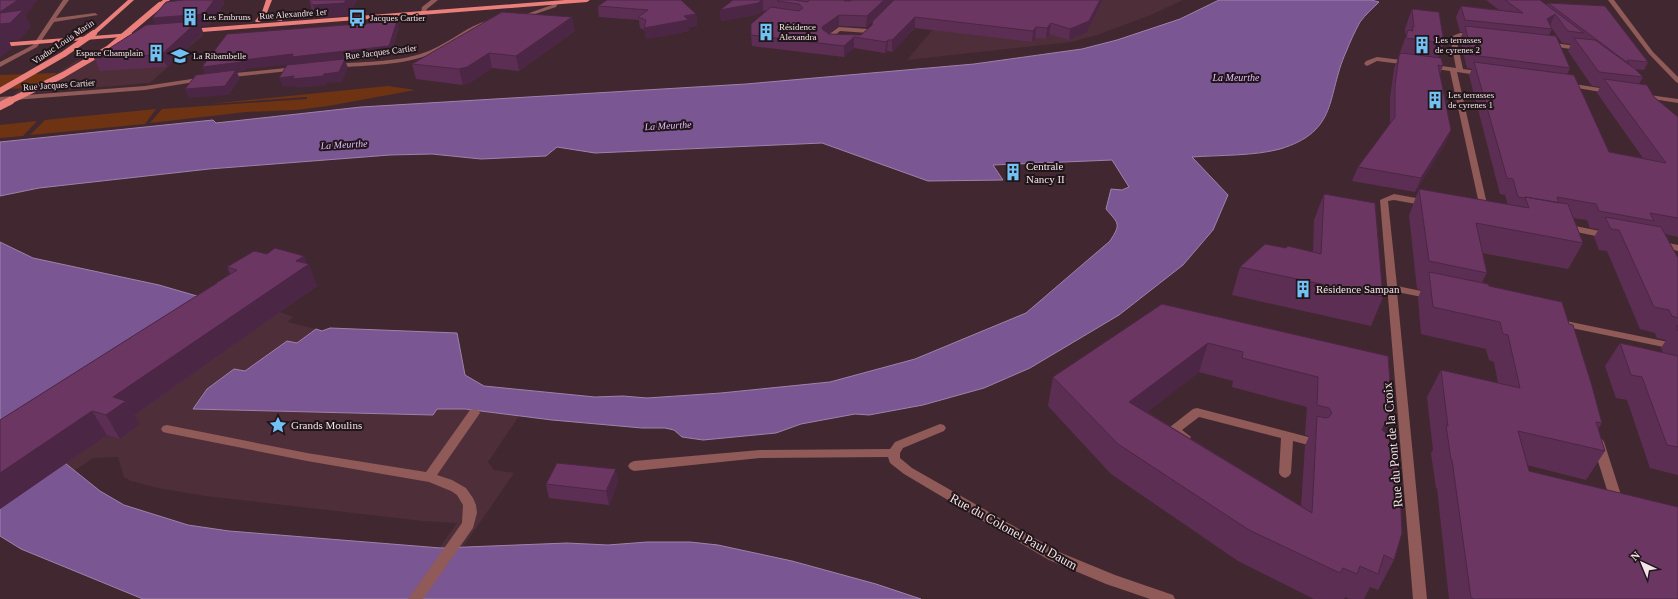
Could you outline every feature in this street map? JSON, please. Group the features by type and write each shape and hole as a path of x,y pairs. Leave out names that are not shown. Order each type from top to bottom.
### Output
{"main road":[{"name":"Viaduc Louis Marin","path":"0,91 64,54 94,33 131,0"},
{"path":"0,106 63,75 109,48 167,0"},
{"path":"252,26 262,16 270,0"},
{"name":"Rue Alexandre 1er","path":"180,32 587,0"},
{"path":"262,16 296,23"},
{"path":"0,46 137,35"}],"street":[{"path":"0,65 35,46 51,20 66,0"},
{"path":"423,12 424,8 435,0"},
{"path":"1611,0 1651,53 1678,81"},
{"path":"512,19 526,16 554,6 555,3"},
{"path":"539,4 539,11"},
{"path":"51,20 95,15"},
{"name":"Rue Jacques Cartier","path":"328,66 416,57 436,50 483,24 494,21"},
{"path":"841,43 829,42 826,39 839,29 870,29 869,34 864,39"},
{"path":"1485,213 1456,70 1453,37 1460,35 1486,36"},
{"path":"1538,43 1591,50 1579,40"},
{"path":"1367,64 1372,60 1377,59 1491,75"},
{"name":"Rue Jacques Cartier","path":"0,99 146,88 222,77 305,69"},
{"path":"1560,84 1622,93"},
{"path":"1638,92 1646,96 1678,101"},
{"name":"Rue du Pont de la Croix","path":"1420,599 1384,200 1390,198 1440,205"},
{"path":"1554,226 1616,237"},
{"path":"1647,242 1678,248"},
{"path":"1393,288 1439,297"},
{"path":"1566,338 1558,323 1678,347"},
{"path":"1194,442 1174,430 1197,412 1312,442"},
{"path":"429,477 474,413"},
{"path":"634,466 760,454 894,453 899,445 940,428"},
{"path":"167,429 307,457 429,477 448,483 461,491 470,500 471,514 468,524 415,599"},
{"path":"1596,434 1616,498 1602,495"},
{"path":"1285,473 1287,436"},
{"name":"Rue du Colonel Paul Daum","path":"894,453 894,460 908,471 1070,564 1111,580 1168,599"},
{"path":"1395,465 1408,468"}],"shaded area":[{"path":"958,0 1183,0 1153,14 1097,35 1071,42 907,60"},
{"name":"Espace Champlain","path":"204,34 150,83 13,94 21,89 35,88 77,60 103,58 149,38"},
{"path":"57,73 35,88 0,89 0,75"},
{"path":"388,86 415,90 328,106 296,110 246,112 150,123 162,109 307,99 307,97 210,104"},
{"path":"156,109 145,124 30,135 45,120"},
{"path":"37,121 23,136 0,138 0,125"},
{"name":"Grands Moulins","path":"305,283 317,286 280,312 293,317 287,322 316,329 297,343 286,341 194,409 432,415 437,409 465,409 519,416 488,462 494,470 514,473 427,599 403,599 457,523 423,521 206,496 158,488 131,481 124,477 118,457 93,458 74,471 0,454"}],"water":[{"name":"La Meurthe","path":"1219,0 1371,0 1379,2 1362,19 1356,29 1340,68 1328,111 1322,122 1312,133 1299,142 1270,151 1248,154 1192,157 1228,195 1213,230 1183,265 1119,315 1030,368 984,388 923,405 869,415 855,414 801,424 776,433 703,440 682,437 674,430 665,428 642,428 552,420 465,409 437,409 433,415 193,409 207,389 234,369 245,371 287,341 297,343 316,329 322,331 330,328 457,333 465,375 484,386 595,397 623,396 647,398 721,393 830,382 915,359 1026,313 1110,241 1117,227 1116,221 1106,209 1111,189 1122,190 1129,187 1112,160 993,165 1003,180 928,181 822,143 595,153 557,147 546,156 481,159 432,154 390,155 209,169 39,188 0,196 0,142 213,120 216,123 361,107 746,84 974,64 1082,49 1117,40 1180,19"},
{"path":"0,242 33,258 159,285 228,305 30,435 100,491 124,505 188,525 229,531 441,548 567,543 608,545 647,542 690,542 718,545 792,561 876,584 921,599 143,599 21,549 0,536"}],"building":[{"path":"0,0 18,0 0,12"},
{"path":"184,0 214,0 204,14 152,18 166,2"},
{"path":"309,0 346,0 344,3 313,5"},
{"path":"607,0 681,0 696,14 684,16 688,20 644,28 646,20 638,17 648,10 598,6"},
{"path":"733,0 762,0 758,3 720,10"},
{"path":"810,0 884,0 867,16 839,15 822,27 822,29 829,34 861,35 894,0 1100,0 1089,21 1070,29 1051,23 1047,28 1036,27 1033,31 915,17 892,40 888,40 886,42 854,37 844,46 751,35 751,24 771,7 799,11 803,8 799,4 777,1 808,2"},
{"path":"1505,0 1540,0 1584,33 1568,31 1555,14 1547,19 1552,29 1465,20 1461,6 1523,13"},
{"path":"1548,3 1605,6 1648,62 1627,60 1629,64"},
{"path":"1412,9 1439,12 1444,43 1406,38 1408,30 1413,31 1412,27 1414,27"},
{"path":"23,10 10,23 0,24 0,13"},
{"path":"502,12 572,17 516,56 489,53 467,67 459,69 412,64"},
{"path":"198,21 161,55 94,58 146,25"},
{"path":"397,21 389,46 292,57 293,54 202,67 227,34"},
{"path":"1465,26 1556,36 1570,68 1472,55"},
{"path":"1574,38 1595,40 1635,69 1643,77 1599,72"},
{"path":"1401,53 1441,58 1443,66 1438,65 1451,130 1421,178 1358,167 1395,117 1395,85 1399,56"},
{"path":"345,59 339,72 324,74 323,76 293,79 294,76 279,78 287,65"},
{"path":"1474,62 1574,75 1609,152 1666,163 1604,79 1647,85 1654,97 1678,117 1678,218 1650,213 1654,221 1599,211 1596,204 1557,197 1559,203 1518,197 1513,179 1507,178"},
{"path":"236,70 225,86 185,89 196,75"},
{"path":"1419,189 1529,208 1525,197 1568,204 1583,243 1476,223 1487,273 1429,261"},
{"path":"1324,194 1375,203 1383,297 1240,267 1265,244 1286,248 1288,246 1321,254"},
{"path":"1605,217 1661,227 1678,258 1678,318 1672,316 1669,310 1654,307 1619,230 1611,229"},
{"path":"275,248 304,256 296,261 309,264 113,397 126,401 106,415 92,411 0,473 0,420 237,270 227,267 254,251 267,254"},
{"path":"1429,272 1488,284 1489,286 1562,302 1569,324 1573,325 1592,386 1602,423 1596,422 1605,451 1518,431 1529,471 1678,507 1678,599 1471,598 1446,425 1448,426 1441,370 1520,388 1508,335 1503,334 1500,322 1433,307"},
{"path":"1162,304 1388,356 1391,394 1389,394 1389,424 1384,425 1382,430 1389,435 1391,463 1399,466 1402,533 1394,560 1384,555 1378,574 1360,566 1357,574 1343,568 1340,573 1249,530 1118,444 1053,377","holes":["1208,343 1243,352 1242,358 1318,377 1317,405 1329,408 1332,413 1329,417 1325,418 1317,416 1312,513 1129,402"]},
{"path":"1620,343 1678,356 1678,447 1667,445 1642,377 1631,375"},
{"path":"557,463 616,469 606,491 546,484"}],"place":[{"name":"Les Embruns","path":"190,17"},
{"name":"Jacques Cartier","path":"357,18"},
{"name":"Résidence Alexandra","path":"766,32"},
{"name":"Les terrasses de cyrenes 2","path":"1422,45"},
{"name":"Espace Champlain","path":"156,53"},
{"name":"La Ribambelle","path":"180,56"},
{"name":"Les terrasses de cyrenes 1","path":"1435,100"},
{"name":"Centrale Nancy II","path":"1013,172"},
{"name":"Résidence Sampan","path":"1303,289"},
{"name":"Grands Moulins","path":"278,425"}]}
